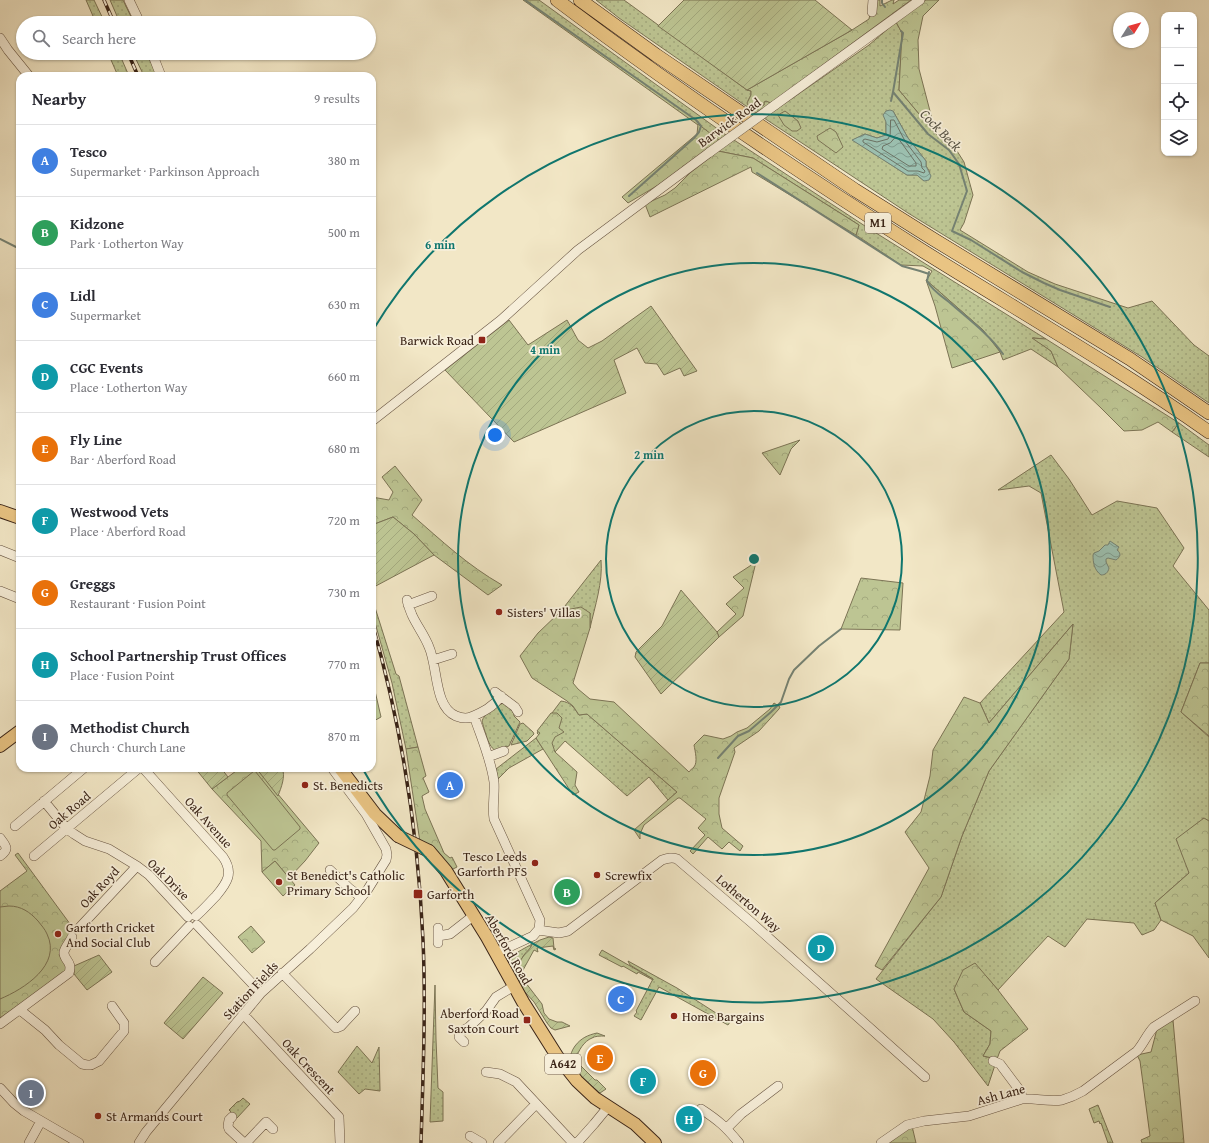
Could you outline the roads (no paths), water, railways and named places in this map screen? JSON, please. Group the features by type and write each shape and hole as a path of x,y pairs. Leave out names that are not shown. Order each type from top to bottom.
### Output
{"highway":[{"name":"M1","path":"557,0 696,101 841,199 925,253 1122,374 1209,432"},
{"name":"M1","path":"580,0 656,55 855,190 1130,359 1209,413"}],"main road":[{"path":"0,511 16,517"},
{"path":"0,746 16,734"},
{"name":"Aberford Road","path":"343,772 375,814 398,836 429,852 446,870 557,1056 585,1089 608,1107 635,1124 655,1143"}],"street":[{"path":"129,0 137,16"},
{"path":"872,12 873,0"},
{"name":"Barwick Road","path":"376,419 501,320 578,250 710,152 920,0"},
{"path":"0,38 25,72"},
{"path":"155,60 159,72"},
{"path":"0,550 16,556"},
{"path":"0,591 16,597"},
{"path":"432,596 407,603 411,614 430,648 439,691 445,708 451,714 468,718 493,706 498,694 515,707 518,712"},
{"path":"433,660 452,654"},
{"path":"474,716 488,757 494,782 494,819 539,916 540,925 533,936 496,953"},
{"path":"488,757 504,751"},
{"path":"15,826 79,772"},
{"name":"Oak Road","path":"34,856 134,772"},
{"name":"Oak Avenue","path":"147,772 223,857 228,866 228,876 224,886 155,962"},
{"name":"Station Fields","path":"139,1143 146,1132 261,993 348,913 361,897 386,860 388,855 387,852 370,820 335,772"},
{"name":"Oak Drive","path":"44,801 67,829 81,839 110,849 149,874 261,993"},
{"path":"0,838 7,849 0,856"},
{"name":"Lotherton Way","path":"538,930 559,933 568,930 662,860 667,858 677,859 752,923 924,1077"},
{"name":"Oak Royd","path":"80,927 137,866"},
{"path":"330,870 361,897"},
{"path":"438,936 450,934 473,916"},
{"path":"0,1024 69,973 71,969 70,964 64,953 72,937"},
{"path":"282,973 336,1028 341,1026 355,1011"},
{"path":"464,1042 459,1037 460,1032 468,1029 486,1011 496,997 514,986"},
{"name":"Ash Lane","path":"881,1143 907,1125 924,1121 969,1116 1022,1099 1030,1098 1061,1100 1077,1094 1137,1051 1154,1027 1195,1001"},
{"path":"20,1010 46,1030 59,1045 82,1064 91,1065 99,1061 124,1031 124,1023 112,1006"},
{"name":"Oak Crescent","path":"243,1014 338,1116 340,1143"},
{"path":"994,1061 1000,1064 1021,1092 1022,1099"},
{"path":"486,1072 500,1074 513,1080 574,1143"},
{"path":"727,1128 741,1114 778,1086"},
{"path":"0,1088 19,1107 79,1143"},
{"path":"498,1143 536,1104"},
{"path":"590,1143 580,1140 608,1107"},
{"path":"701,1109 727,1128 739,1143"},
{"path":"232,1117 228,1123 229,1129 245,1143 263,1120 273,1129"},
{"path":"29,1143 41,1121"},
{"path":"470,1136 482,1143"}],"water":[{"path":"886,111 893,111 908,138 926,161 926,166 931,176 929,180 924,181 917,175 907,175 852,140 865,134 877,138 886,135 886,122 883,115"},
{"path":"1110,541 1119,547 1117,550 1120,555 1116,560 1106,559 1109,570 1104,575 1101,575 1095,568 1093,555 1105,545 1108,545"}],"waterway":[{"path":"525,0 696,120 701,126 699,132 694,138 629,196"},
{"name":"Cock Beck","path":"882,0 885,7"},
{"name":"Cock Beck","path":"901,31 903,33 893,92 928,134 949,150 959,164 967,191 952,231 971,240 1022,272 1044,283 1110,307"},
{"name":"Cock Beck","path":"891,101 893,92"},
{"path":"757,173 902,266 929,274"},
{"path":"0,239 16,247"},
{"path":"929,272 927,281 932,288 985,333 1003,354"},
{"path":"718,758 738,736 749,731 781,702 789,679 794,670 819,646 841,629"}],"railway":[{"path":"104,0 111,16"},
{"path":"131,60 136,72"},
{"path":"376,637 392,701 407,780 413,820 421,900 424,990 421,1143"}],"place":[{"name":"Barwick Road","path":"482,340"},
{"name":"Sisters' Villas","path":"499,612"},
{"name":"St. Benedicts","path":"305,785"},
{"name":"Tesco","path":"450,785"},
{"name":"Tesco Leeds Garforth PFS","path":"535,863"},
{"name":"Screwfix","path":"597,875"},
{"name":"St Benedict's Catholic Primary School","path":"279,882"},
{"name":"Kidzone","path":"567,892"},
{"name":"Garforth","path":"418,894"},
{"name":"Garforth Cricket And Social Club","path":"58,934"},
{"name":"CGC Events","path":"821,948"},
{"name":"Lidl","path":"621,999"},
{"name":"Home Bargains","path":"674,1016"},
{"name":"Aberford Road Saxton Court","path":"527,1020"},
{"name":"Fly Line","path":"600,1058"},
{"name":"Greggs","path":"703,1073"},
{"name":"Westwood Vets","path":"643,1081"},
{"name":"Methodist Church","path":"31,1093"},
{"name":"St Armands Court","path":"98,1116"},
{"name":"School Partnership Trust Offices","path":"689,1119"}]}
